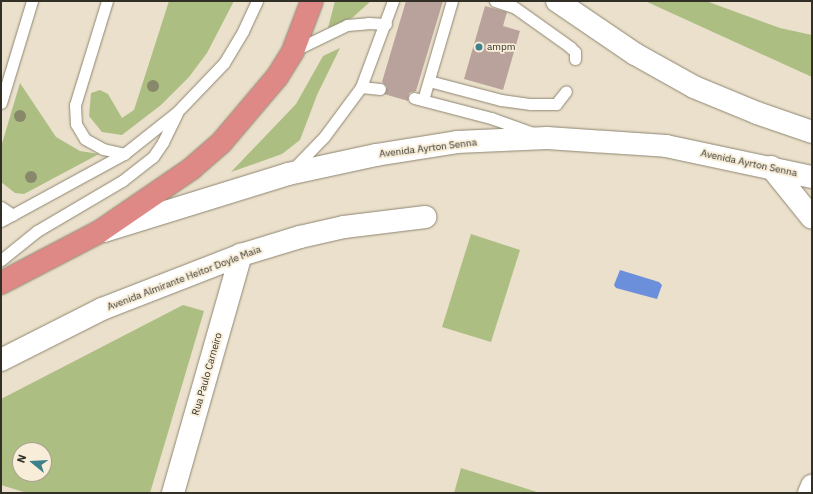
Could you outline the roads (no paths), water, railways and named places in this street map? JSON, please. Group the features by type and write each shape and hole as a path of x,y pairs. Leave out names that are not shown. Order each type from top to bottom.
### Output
{"highway":[{"name":"Avenida Ayrton Senna","path":"1,283 99,232 191,169 221,143 257,103 277,77 293,51 312,1"}],"main road":[{"path":"557,1 635,54 694,87 757,113 812,132"},
{"name":"Avenida Ayrton Senna","path":"99,232 178,210 288,174 376,155 457,142 547,138 666,146 771,167 812,177"},
{"path":"771,167 812,218"},
{"name":"Avenida Almirante Heitor Doyle Maia","path":"1,360 102,309 241,255 300,237 344,227 425,218"},
{"name":"Rua Paulo Carneiro","path":"173,493 241,255"},
{"path":"809,493 812,486"}],"lane":[{"path":"1,103 32,1"},
{"path":"107,1 75,105 76,124 85,139 103,149 124,154"},
{"path":"1,222 124,154 177,112 224,62 257,1"},
{"path":"288,174 324,137 361,87 386,24 393,1"},
{"path":"452,1 429,81 419,99 491,118 547,138"},
{"path":"495,1 514,7 570,47 575,52 575,59"},
{"path":"293,51 347,25 368,22 386,24"},
{"path":"429,81 501,100 531,104 556,104 566,91"},
{"path":"361,87 380,89"},
{"path":"1,260 38,231 122,180 153,157 163,142 177,112"},
{"path":"1,207 13,215"}],"water":[{"path":"620,270 659,282 662,285 657,299 616,288 614,285"}],"place":[{"name":"ampm","path":"479,47"}]}
